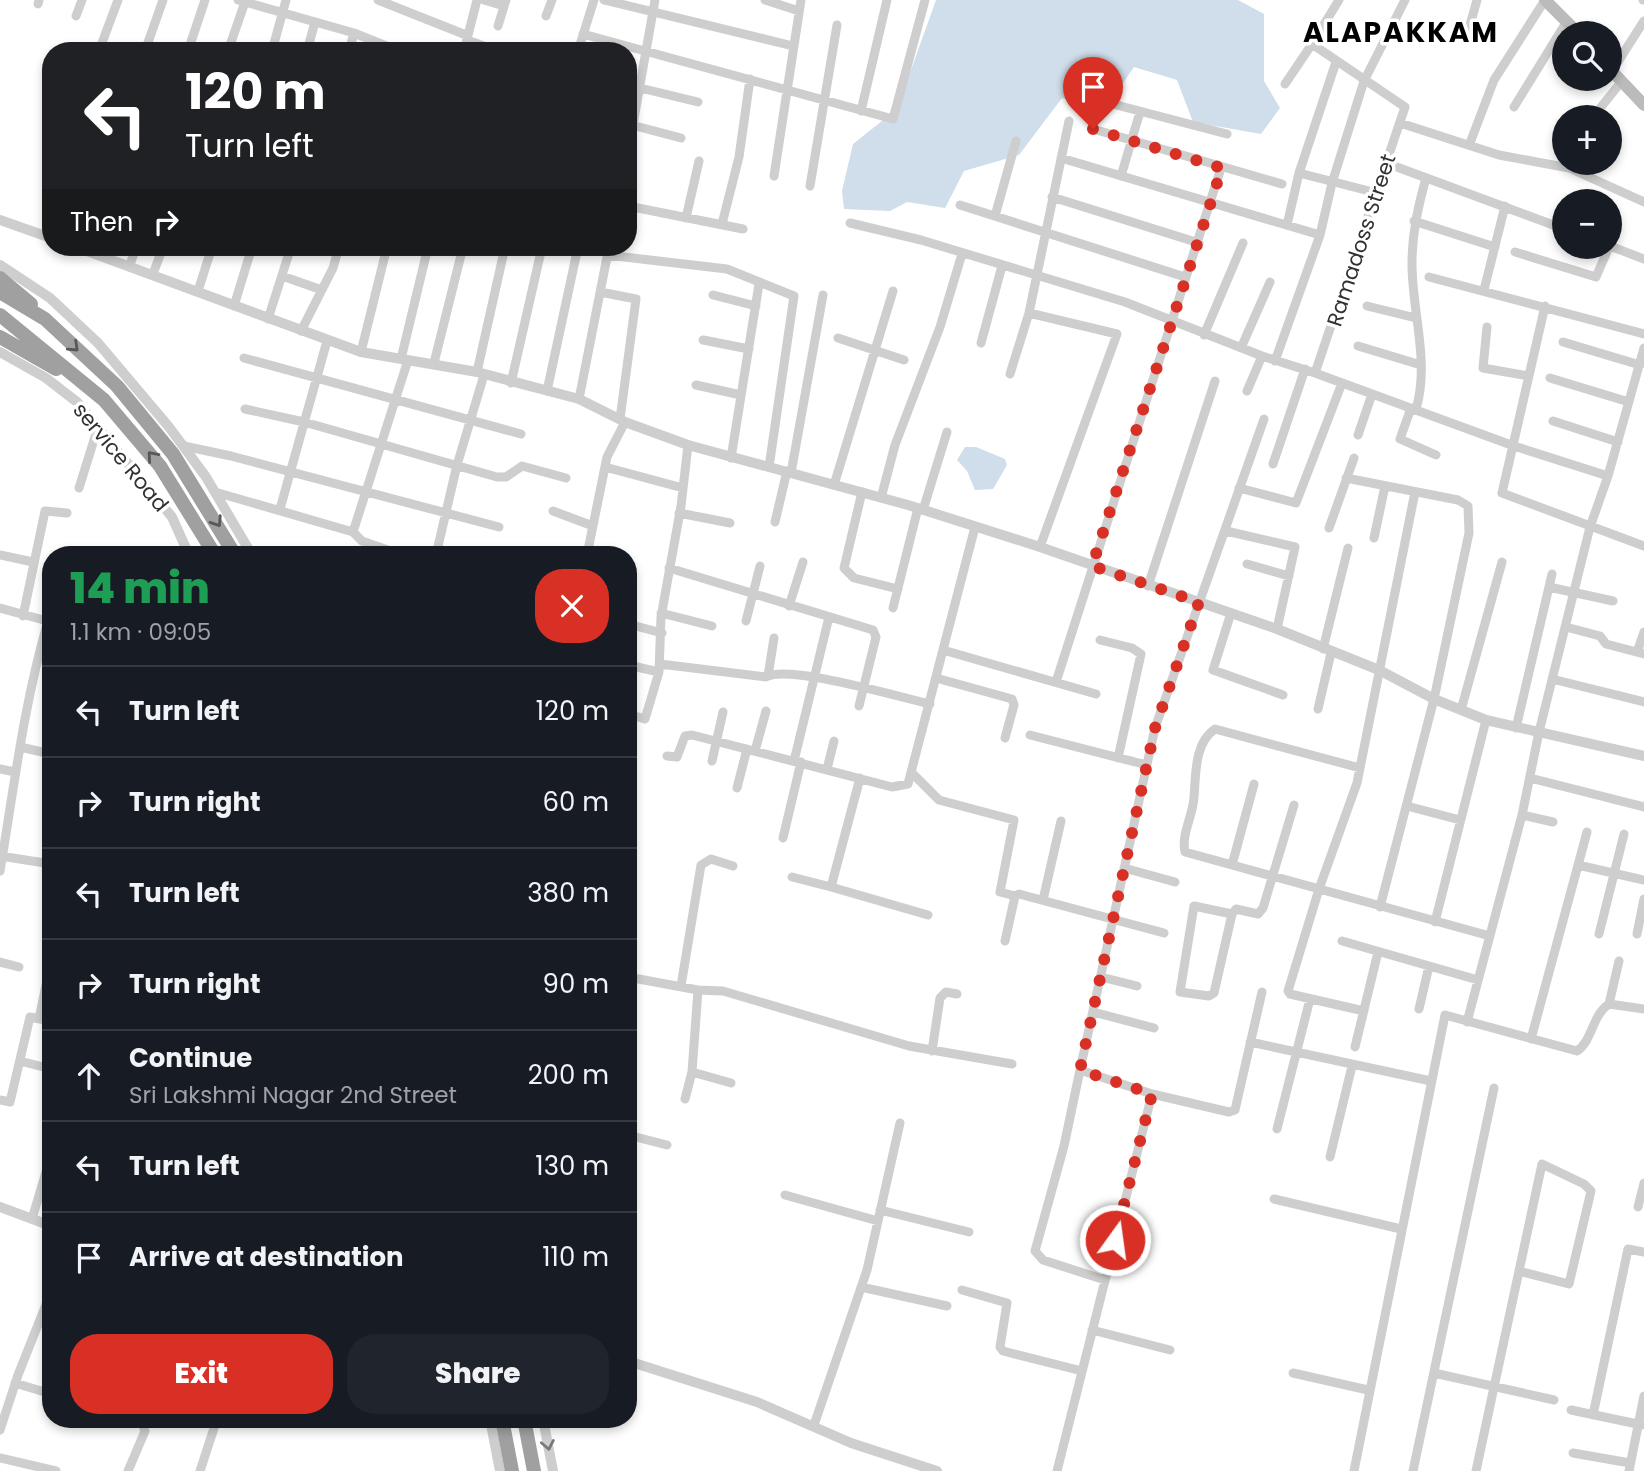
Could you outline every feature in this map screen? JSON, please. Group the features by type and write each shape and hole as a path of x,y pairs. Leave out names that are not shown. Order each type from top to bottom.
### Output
{"highway":[{"path":"0,278 23,295 117,386 173,454 229,546"},
{"path":"0,292 45,318"},
{"path":"0,315 104,400 160,466 209,546"},
{"path":"0,337 104,400"},
{"path":"504,1428 512,1471"},
{"path":"526,1428 534,1471"}],"main road":[{"path":"1545,0 1567,21"},
{"path":"1622,82 1644,105"}],"street":[{"path":"76,16 82,0"},
{"path":"102,42 118,0"},
{"path":"148,42 163,0"},
{"path":"191,42 205,0"},
{"path":"274,42 286,0"},
{"path":"378,0 477,42"},
{"path":"465,42 477,0"},
{"path":"484,0 505,3 498,26"},
{"path":"546,16 552,0"},
{"path":"581,42 594,0"},
{"path":"604,0 793,46"},
{"path":"637,98 655,0"},
{"path":"765,0 799,11"},
{"path":"774,176 785,90 801,0"},
{"path":"861,111 887,0"},
{"path":"637,48 890,119 894,117 925,0"},
{"path":"1285,84 1339,0"},
{"path":"1275,361 1320,235 1332,183 1364,81 1405,0"},
{"path":"1466,39 1477,0"},
{"path":"1470,143 1494,80 1545,0"},
{"path":"231,42 242,1 377,42"},
{"path":"1622,54 1644,21"},
{"path":"309,42 315,22"},
{"path":"810,186 836,25"},
{"path":"352,42 354,33"},
{"path":"583,34 614,42"},
{"path":"1312,44 1364,81"},
{"path":"1514,107 1552,45"},
{"path":"1287,225 1299,173 1336,62"},
{"path":"722,224 739,157 750,79"},
{"name":"Ramadoss Street","path":"1315,373 1405,107 1364,81"},
{"path":"639,87 698,102"},
{"path":"1603,105 1615,91"},
{"path":"1109,103 1227,134"},
{"path":"1121,176 1140,112"},
{"path":"1010,374 1029,313 1044,230 1069,121"},
{"path":"1400,123 1470,143 1499,155 1569,168 1644,202"},
{"path":"637,126 681,138"},
{"path":"1093,129 1282,184"},
{"path":"995,216 1016,141"},
{"path":"1061,158 1320,235"},
{"path":"686,218 699,161"},
{"path":"1386,163 1552,224"},
{"path":"1056,682 1170,322 1199,243 1222,168"},
{"path":"1299,173 1377,193"},
{"path":"1426,178 1414,221 1412,265 1422,389 1400,439 1436,455"},
{"path":"1052,197 1199,243"},
{"path":"960,205 1044,230 1185,278"},
{"path":"1484,290 1505,206"},
{"path":"637,208 743,229"},
{"path":"0,220 42,235"},
{"path":"1414,221 1496,247"},
{"path":"850,223 921,240 1002,267 1125,302 1170,322 1275,361 1305,369 1514,446 1608,476"},
{"path":"1204,335 1243,243"},
{"path":"1622,251 1644,259"},
{"path":"1515,252 1596,277 1604,259"},
{"path":"881,498 895,445 940,327 962,254"},
{"path":"637,255 727,269 790,294 795,299 769,467"},
{"path":"109,256 268,319 361,352 481,373 579,399 622,420 688,445 862,492 1040,547 1277,628 1327,651 1379,670 1434,699 1486,720 1644,756"},
{"path":"130,265 133,256"},
{"path":"153,274 160,256"},
{"path":"198,291 209,256"},
{"path":"234,306 249,256"},
{"path":"268,319 289,256"},
{"path":"301,331 335,256"},
{"path":"361,352 385,256"},
{"path":"353,532 397,399 426,256"},
{"path":"434,363 461,256"},
{"path":"438,546 481,373 503,256"},
{"path":"511,383 540,256"},
{"path":"547,391 576,256"},
{"path":"579,399 607,256"},
{"path":"0,265 50,298 98,343 184,446 247,546"},
{"path":"981,343 1002,267"},
{"path":"282,276 322,289"},
{"path":"1429,277 1644,334"},
{"path":"1241,348 1270,282"},
{"path":"730,458 760,284"},
{"path":"834,485 893,291"},
{"path":"589,546 606,467 622,420 636,299 600,292"},
{"path":"713,295 756,306"},
{"path":"775,522 789,472 823,295"},
{"path":"1367,306 1416,318"},
{"path":"1545,306 1502,493 1644,546"},
{"path":"1029,313 1117,334 1040,547"},
{"path":"1488,327 1483,368 1529,376"},
{"path":"838,338 905,360"},
{"path":"703,340 749,349"},
{"path":"281,509 327,341"},
{"path":"1563,342 1640,365"},
{"path":"1358,346 1421,365"},
{"path":"1467,1022 1521,815 1590,527 1629,402 1639,385 1644,348"},
{"name":"service Road","path":"0,352 46,378 77,402 172,516 184,546"},
{"path":"1247,391 1262,356"},
{"path":"244,358 522,433"},
{"path":"1273,464 1305,369"},
{"path":"1550,377 1629,402"},
{"path":"1148,586 1215,381"},
{"path":"1239,488 1296,503 1342,383"},
{"path":"696,384 741,395"},
{"path":"1358,435 1372,394"},
{"path":"245,409 304,422 497,477 506,477 522,467 566,478"},
{"path":"1105,1280 1043,1260 1035,1251 1064,1146 1155,728 1264,419"},
{"path":"1553,421 1618,442"},
{"path":"79,488 98,427"},
{"path":"893,608 920,509 947,432"},
{"path":"637,717 645,719 659,668 662,613 688,445"},
{"path":"184,446 290,471 499,527"},
{"path":"1329,528 1354,458"},
{"path":"606,467 683,488"},
{"path":"1346,478 1463,502 1470,513 1469,533 1434,699 1380,907"},
{"path":"1374,538 1385,486"},
{"path":"215,492 353,532 362,541 376,546"},
{"path":"862,492 844,568 854,578 898,589"},
{"path":"1364,1011 1310,999 1288,991 1360,768 1415,492"},
{"path":"23,616 46,509 66,513"},
{"path":"553,511 593,526"},
{"path":"679,513 730,523"},
{"path":"667,756 677,757 688,735 898,788 908,784 975,527"},
{"path":"1226,531 1295,547 1277,628"},
{"path":"1318,709 1348,548"},
{"path":"0,555 33,562"},
{"path":"789,606 803,562"},
{"path":"1461,710 1502,562"},
{"path":"1247,564 1289,576"},
{"path":"746,621 761,566"},
{"path":"669,568 876,633 859,706"},
{"path":"1516,728 1552,574"},
{"path":"1549,587 1613,601"},
{"path":"0,608 42,620"},
{"path":"662,613 712,626"},
{"path":"1231,613 1213,670 1283,695"},
{"path":"783,838 814,677 829,617"},
{"path":"637,626 662,633"},
{"path":"1566,627 1600,636 1606,644 1641,653 1644,632"},
{"path":"768,676 774,638"},
{"path":"1100,640 1132,648 1141,654 1118,758"},
{"path":"0,871 15,772 42,646"},
{"path":"943,650 1096,694"},
{"path":"637,666 768,676 774,672 814,677 930,704"},
{"path":"936,678 1012,699 1014,705 1005,738"},
{"path":"1552,679 1644,702"},
{"path":"737,788 766,710"},
{"path":"712,761 723,712"},
{"path":"1435,922 1486,720"},
{"path":"1360,768 1214,729 1198,757 1195,797 1184,844 1185,852 1490,936"},
{"path":"1030,735 1147,765"},
{"path":"827,769 834,741"},
{"path":"20,747 42,752"},
{"path":"0,769 15,772"},
{"path":"912,773 939,800 1014,820 1000,892 1015,896 1019,894 1164,933"},
{"path":"831,887 860,778"},
{"path":"1530,778 1644,807"},
{"path":"1232,865 1254,784"},
{"path":"1232,914 1194,906 1180,992 1212,996 1232,914 1236,909 1260,913 1294,805"},
{"path":"1407,806 1460,820"},
{"path":"1521,815 1553,822"},
{"path":"1043,900 1061,821"},
{"path":"1531,1040 1587,832"},
{"path":"1599,934 1625,834"},
{"path":"1,856 42,862"},
{"path":"681,986 701,865 711,859 733,866"},
{"path":"1578,865 1644,880"},
{"path":"1124,868 1175,882"},
{"path":"792,877 928,915"},
{"path":"1005,941 1015,896"},
{"path":"1636,934 1644,899"},
{"path":"1342,941 1478,980"},
{"path":"1355,1047 1378,952"},
{"path":"1353,1471 1445,1015 1577,1051 1586,1042 1601,1011 1609,1004 1619,961"},
{"path":"0,962 19,967"},
{"path":"1419,1009 1429,966"},
{"path":"1101,977 1137,986"},
{"path":"637,979 698,990 723,991 932,1051 1012,1064"},
{"path":"685,1099 692,1072 698,990"},
{"path":"932,1051 940,999 946,992 957,994"},
{"path":"1080,1070 1152,1094 1233,1112 1237,1107 1262,992"},
{"path":"1277,1129 1310,999"},
{"path":"1609,1004 1644,1009"},
{"path":"39,1019 42,1007"},
{"path":"1093,1012 1154,1028"},
{"path":"0,1100 10,1102 30,1017 42,1020"},
{"path":"1250,1042 1431,1081"},
{"path":"20,1061 42,1067"},
{"path":"1330,1157 1352,1066"},
{"path":"692,1072 731,1083"},
{"path":"1413,1471 1494,1088"},
{"path":"1057,1471 1152,1094"},
{"path":"814,1425 861,1287 900,1123"},
{"path":"637,1137 667,1145"},
{"path":"1476,1471 1542,1164 1584,1184 1591,1191 1569,1284 1519,1271"},
{"path":"1638,1208 1644,1183"},
{"path":"32,1219 42,1186"},
{"path":"785,1195 969,1232"},
{"path":"1274,1199 1401,1229"},
{"path":"0,1207 42,1223"},
{"path":"1593,1415 1628,1249 1644,1252"},
{"path":"861,1287 947,1306"},
{"path":"962,1290 1007,1303 1000,1347 1003,1352 1082,1371"},
{"path":"0,1430 42,1315"},
{"path":"1092,1330 1170,1350"},
{"path":"637,1364 757,1402 851,1443 937,1471"},
{"path":"1293,1373 1368,1390"},
{"path":"1434,1373 1554,1400"},
{"path":"15,1383 42,1392"},
{"path":"1573,1453 1630,1467 1641,1425 1644,1396"},
{"path":"1571,1410 1641,1425"},
{"path":"128,1471 145,1431 144,1428"},
{"path":"200,1471 214,1428"},
{"path":"492,1428 500,1471"},
{"path":"545,1428 553,1471"},
{"path":"0,1458 56,1471"}],"water":[{"path":"936,0 1238,0 1264,14 1264,81 1280,108 1261,134 1193,122 1177,80 1134,67 1106,108 1062,98 1019,155 964,171 945,208 907,202 890,211 844,209 842,191 853,144 897,109"},
{"path":"965,447 976,447 1005,459 1007,465 993,489 975,490 967,471 957,460"}],"district":[{"name":"ALAPAKKAM","path":"1401,32"}],"route":[{"path":"1093,129 1222,168 1092,566 1199,602 1155,728 1080,1070 1152,1094 1115,1240"}]}
